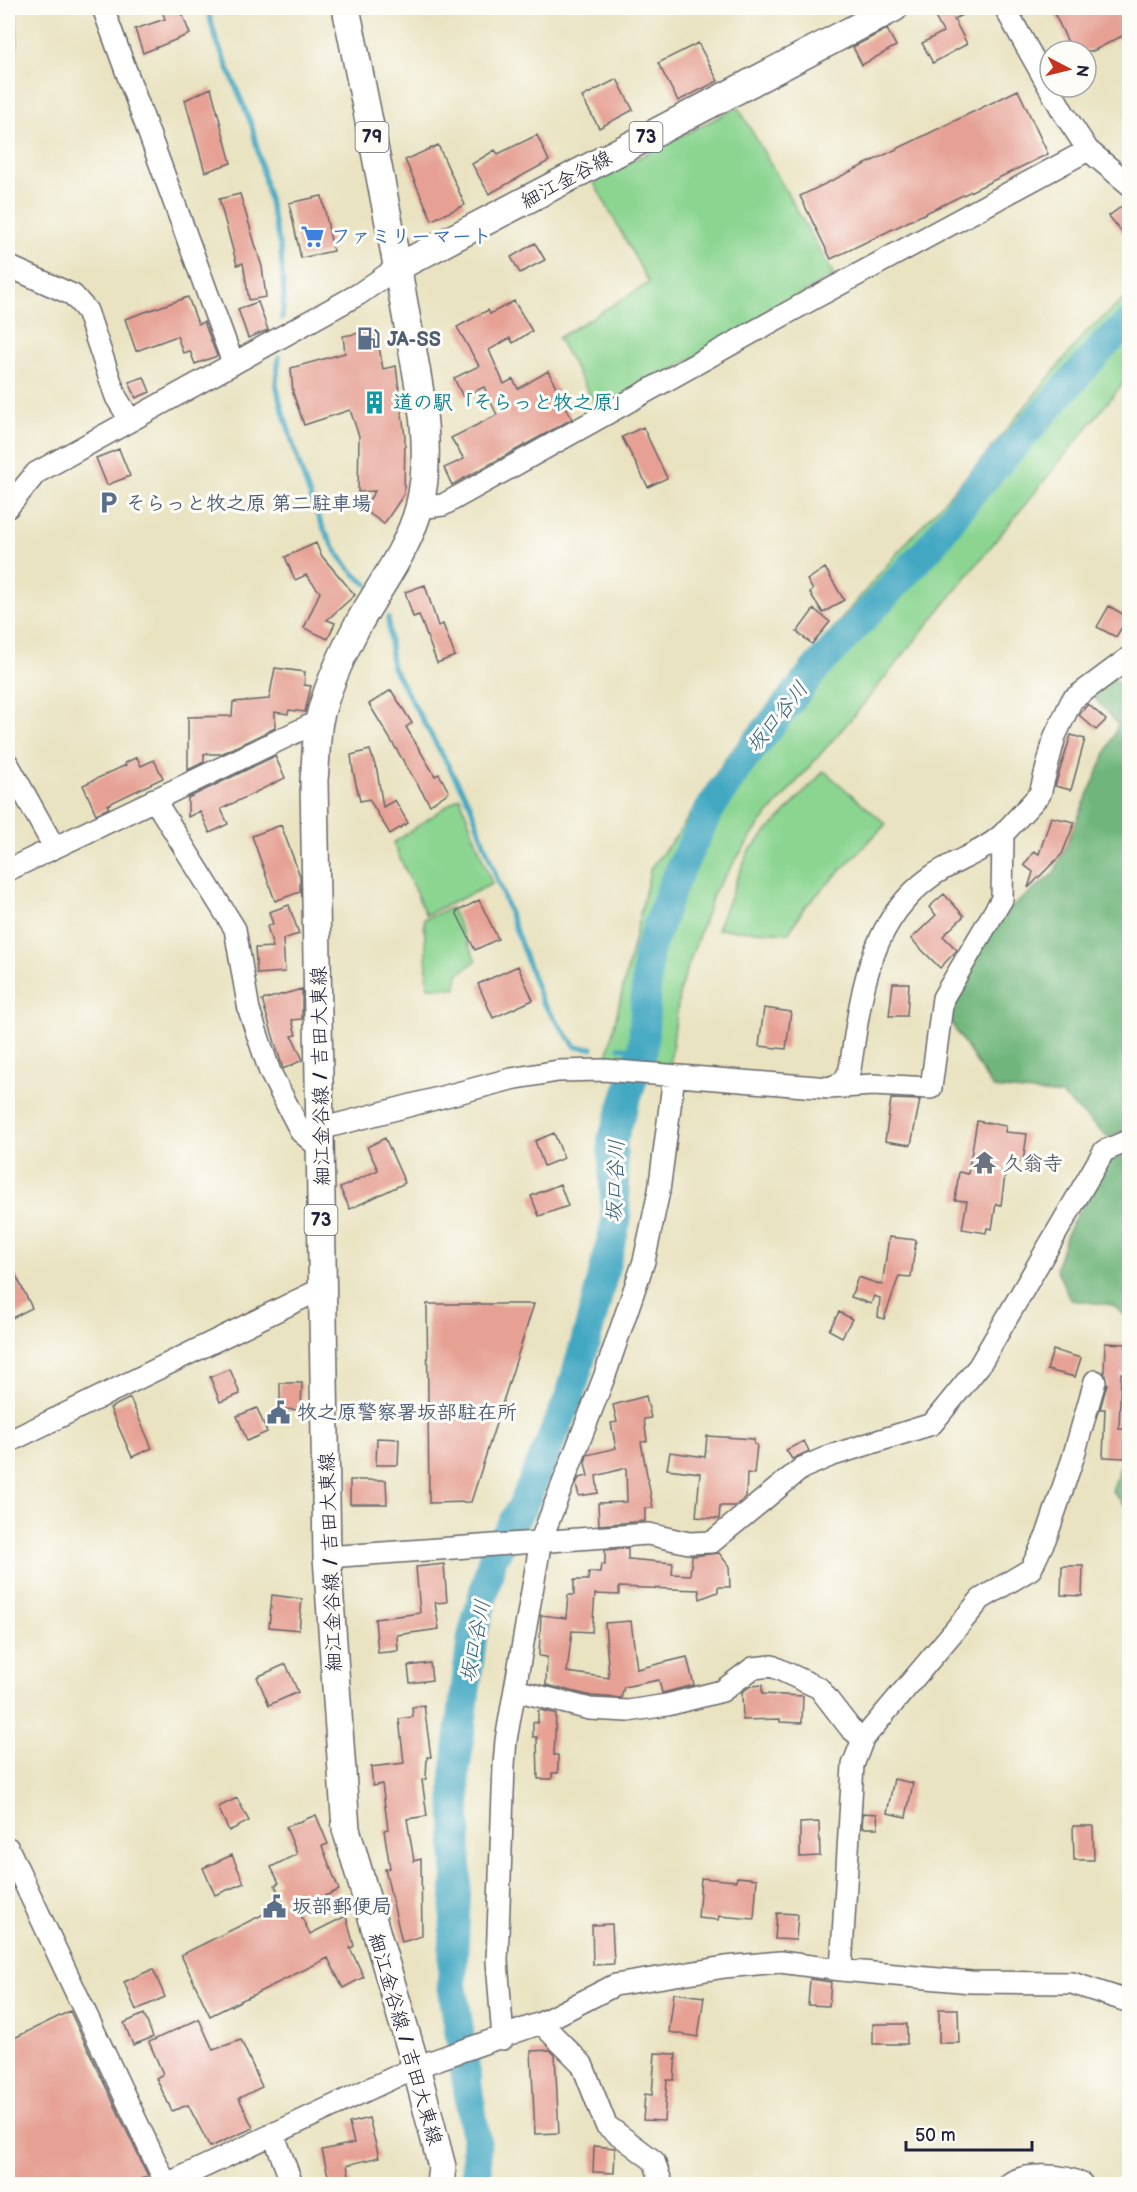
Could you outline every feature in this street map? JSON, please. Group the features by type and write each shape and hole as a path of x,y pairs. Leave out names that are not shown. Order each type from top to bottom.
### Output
{"main road":[{"name":"79","path":"346,8 398,267"},
{"name":"細江金谷線","path":"398,267 889,9"},
{"name":"細江金谷線 / 吉田大東線","path":"398,267 422,407 425,447 424,478 418,508 405,545 356,628 334,674 319,721 314,780 327,1557 346,1829 416,2067 442,2167 440,2184"}],"street":[{"path":"103,8 233,363"},
{"path":"1005,8 1063,112 1088,150 1130,185"},
{"path":"418,508 443,505 818,296 1088,150"},
{"path":"8,266 73,295 87,310 116,397 130,420"},
{"path":"8,507 36,472 359,294 398,267"},
{"path":"829,1088 844,1082 850,1069 867,968 892,916 916,888 929,877 991,845 1040,794 1055,736 1072,700 1130,657"},
{"path":"8,870 319,721"},
{"path":"8,764 54,847"},
{"path":"154,799 235,929 249,1010 270,1072 301,1132 320,1139 511,1079 558,1071 614,1071 829,1088 872,1085 931,1088 943,998 1002,898 1003,834"},
{"path":"502,2039 496,1961 506,1740 514,1690 541,1540 605,1375 644,1261 659,1191 670,1076"},
{"path":"327,1557 648,1534 689,1543 712,1542 802,1468 830,1456 932,1424 979,1366 1091,1169 1104,1151 1130,1140"},
{"path":"8,1442 322,1288"},
{"path":"841,1970 853,1765 863,1739 981,1599 1031,1569 1047,1535 1073,1458 1095,1380"},
{"path":"514,1690 590,1709 628,1711 667,1705 722,1691 753,1668 772,1666 819,1688 850,1728 863,1739"},
{"path":"8,1848 167,2184 416,2067 541,2024 615,1985 725,1967 780,1962 971,1982 1072,1983 1130,2002"},
{"path":"541,2024 582,2064 606,2125 654,2161 662,2184"},
{"path":"273,2133 292,2184"},
{"path":"1009,2184 1017,2178 1038,2176 1082,2184"}],"green space":[{"path":"8,8 16,8 17,44 8,108"},
{"path":"738,107 834,275 600,413 558,338 649,283 593,181"},
{"path":"1129,295 1129,376 857,712 760,824 714,892 680,989 670,1064 606,1061 651,867 677,835 726,758 778,693 899,551 989,451 1086,332"},
{"path":"1112,677 1130,695 1129,1130 1107,1137 1062,1095 993,1088 942,1009 996,920 1054,873 1118,725 1089,691"},
{"path":"824,771 886,824 803,909 789,933 717,929 748,852"},
{"path":"460,797 492,884 426,915 393,843"},
{"path":"451,908 476,961 458,974 456,988 428,987 424,919"},
{"path":"1129,1153 1129,1320 1113,1305 1070,1300 1056,1268 1068,1231 1105,1162"},
{"path":"1129,1439 1129,1510 1112,1491"}],"building":[{"path":"161,8 180,8 190,34 143,53 135,29 165,19"},
{"path":"930,8 976,8 954,19 967,44 933,63 922,43 943,32"},
{"path":"1052,8 1130,8 1130,32 1098,48 1098,39 1066,39"},
{"path":"887,29 896,46 862,65 853,47"},
{"path":"698,43 718,81 678,101 658,63"},
{"path":"617,79 633,110 599,128 582,97"},
{"path":"211,88 231,163 205,172 185,100"},
{"path":"1018,90 1048,154 831,259 800,196"},
{"path":"537,135 549,161 489,194 472,164 495,150 498,154"},
{"path":"438,145 465,205 432,220 405,160"},
{"path":"240,194 262,267 266,297 249,300 243,263 237,265 219,199"},
{"path":"322,196 333,251 301,258 289,203"},
{"path":"1130,200 1130,243 1109,216"},
{"path":"535,243 545,260 520,273 511,257"},
{"path":"188,297 198,324 204,322 217,356 195,364 190,351 183,353 177,336 136,351 125,319"},
{"path":"514,301 532,331 513,343 510,338 489,350 504,384 513,379 518,389 548,371 572,419 452,485 444,468 464,459 451,438 497,415 484,387 463,397 454,378 479,366 457,327 488,310 490,314"},
{"path":"258,302 268,330 248,338 238,309"},
{"path":"376,330 383,369 396,366 405,437 404,494 384,524 363,509 375,491 358,492 359,436 350,410 304,425 293,393 291,368 345,353 343,336"},
{"path":"144,377 150,392 136,398 129,382"},
{"path":"643,427 667,478 648,487 622,437"},
{"path":"119,449 130,476 107,485 96,458"},
{"path":"316,543 321,555 355,595 327,620 335,623 328,639 304,628 320,592 306,575 295,580 285,557"},
{"path":"825,568 844,600 823,613 810,593 813,590 807,580"},
{"path":"425,585 438,626 443,624 455,656 437,663 419,615 413,617 405,592"},
{"path":"1109,606 1128,617 1116,637 1097,627"},
{"path":"814,609 830,622 812,644 797,632"},
{"path":"275,668 305,672 304,685 311,686 305,712 289,710 288,714 275,712 275,728 221,754 204,754 204,762 188,770 188,717 232,716 233,702 269,699"},
{"path":"391,690 412,723 406,727 435,776 439,774 449,792 430,805 369,704"},
{"path":"1088,704 1106,720 1096,730 1079,715"},
{"path":"1071,735 1085,739 1071,790 1055,786"},
{"path":"370,750 377,771 383,807 395,800 408,823 390,834 369,799 360,801 351,755"},
{"path":"275,756 285,778 221,809 228,824 210,833 200,811 188,817 188,798"},
{"path":"137,757 141,766 154,760 163,778 107,805 109,808 96,814 83,785 126,765 125,763"},
{"path":"1051,817 1075,822 1062,854 1028,888 1033,872 1024,865 1034,851 1039,854"},
{"path":"281,825 300,876 300,892 275,901 252,836"},
{"path":"944,894 964,916 943,936 957,950 940,968 911,939 936,915 929,907"},
{"path":"479,900 498,939 475,950 456,912"},
{"path":"289,905 299,934 283,939 285,972 257,974 255,948 273,947 267,926 273,924 269,912"},
{"path":"518,966 533,1000 493,1018 478,984"},
{"path":"893,983 909,983 907,1016 889,1016"},
{"path":"302,989 302,1019 292,1020 296,1035 292,1036 303,1060 283,1069 262,1000"},
{"path":"764,1008 791,1012 786,1049 759,1046"},
{"path":"891,1099 920,1100 911,1145 885,1141"},
{"name":"久翁寺","path":"977,1121 1006,1126 1005,1132 1027,1134 1023,1162 1007,1160 1001,1205 996,1204 992,1229 987,1228 986,1233 962,1229 967,1201 955,1200 959,1172 968,1174"},
{"path":"554,1133 564,1158 544,1166 535,1141"},
{"path":"385,1138 405,1183 350,1209 340,1188 378,1170 367,1147"},
{"path":"560,1184 568,1206 539,1216 531,1196"},
{"path":"889,1237 916,1240 911,1277 899,1276 884,1319 878,1317 880,1298 874,1296 871,1304 851,1297 858,1277 882,1285"},
{"path":"8,1259 32,1308 8,1320"},
{"path":"427,1304 534,1304 471,1502 429,1503"},
{"path":"839,1312 852,1319 842,1337 829,1330"},
{"path":"1105,1343 1126,1344 1125,1373 1121,1373 1119,1429 1126,1429 1125,1458 1103,1457 1105,1409 1100,1409 1107,1384 1104,1372"},
{"path":"1053,1350 1081,1358 1075,1377 1047,1370"},
{"path":"230,1369 240,1394 220,1402 210,1377"},
{"path":"280,1383 302,1383 301,1410 280,1409"},
{"path":"646,1396 651,1418 644,1419 647,1441 641,1442 653,1508 645,1508 645,1521 599,1525 598,1503 627,1502 626,1468 596,1476 598,1493 579,1496 576,1484 579,1478 588,1476 585,1463 587,1455 616,1448 611,1423 617,1422 613,1405"},
{"path":"130,1398 152,1448 132,1457 110,1408"},
{"path":"257,1408 267,1432 247,1441 237,1416"},
{"path":"707,1436 754,1439 754,1444 757,1445 754,1474 747,1473 746,1497 735,1506 720,1506 719,1519 696,1517 700,1473 667,1469 670,1452 705,1457"},
{"path":"377,1438 399,1439 398,1465 376,1465"},
{"path":"804,1441 809,1451 792,1459 786,1450"},
{"path":"350,1480 386,1480 387,1504 350,1504"},
{"path":"628,1548 628,1559 673,1563 672,1574 690,1575 692,1556 719,1553 729,1566 730,1587 718,1587 718,1592 700,1599 699,1590 619,1587 619,1595 595,1594 592,1632 572,1631 567,1672 609,1678 605,1623 631,1621 637,1669 687,1657 694,1685 662,1693 659,1680 624,1687 621,1698 592,1696 546,1685 547,1657 539,1656 541,1615 566,1618 568,1595 574,1595 574,1580 588,1580 589,1572 600,1572 601,1564 605,1565 605,1550"},
{"path":"444,1564 447,1602 435,1603 439,1629 397,1635 398,1651 378,1653 375,1619 420,1613 416,1567"},
{"path":"1062,1566 1083,1566 1082,1596 1061,1595"},
{"path":"272,1595 302,1599 299,1630 269,1627"},
{"path":"430,1663 432,1680 410,1683 408,1666"},
{"path":"286,1664 298,1692 269,1705 257,1677"},
{"path":"762,1685 762,1694 803,1696 802,1723 780,1722 780,1719 743,1720 742,1692 751,1686"},
{"path":"424,1705 431,1757 427,1757 426,1779 422,1780 427,1816 407,1819 414,1861 421,1859 422,1936 402,1942 385,1869 390,1868 384,1830 388,1829 382,1784 373,1786 371,1767 404,1763 399,1719 413,1717 412,1707"},
{"path":"538,1711 556,1714 554,1755 558,1755 558,1773 552,1773 552,1779 538,1779 537,1737 533,1737 533,1722 538,1723"},
{"path":"894,1779 913,1783 906,1817 887,1813"},
{"path":"237,1798 249,1821 229,1831 218,1807"},
{"path":"863,1813 877,1814 878,1828 862,1828"},
{"path":"316,1815 328,1844 322,1846 339,1890 297,1908 310,1934 346,1916 354,1946 350,1948 364,1977 343,1988 328,1958 210,2016 181,1955 284,1904 275,1885 279,1883 271,1867 297,1854 286,1827"},
{"path":"819,1822 820,1856 800,1857 800,1823"},
{"path":"1073,1826 1093,1826 1094,1860 1074,1860"},
{"path":"232,1855 244,1883 215,1895 203,1868"},
{"path":"737,1877 757,1879 754,1919 719,1916 718,1920 698,1918 701,1878 736,1881"},
{"path":"777,1913 798,1914 796,1940 775,1939"},
{"path":"612,1924 614,1964 593,1965 592,1925"},
{"path":"153,1969 165,1997 136,2010 124,1982"},
{"path":"810,1979 831,1982 829,2006 808,2005"},
{"path":"674,1993 704,1997 698,2037 669,2032"},
{"path":"939,2009 958,2009 959,2043 939,2043"},
{"path":"70,2011 148,2176 130,2184 8,2184 8,2041"},
{"path":"144,2014 153,2037 133,2045 124,2023"},
{"path":"199,2019 213,2050 241,2040 262,2087 239,2098 253,2128 210,2147 188,2105 172,2111 156,2078 163,2074 149,2042"},
{"path":"873,2024 907,2024 907,2044 873,2044"},
{"path":"550,2050 555,2055 559,2133 535,2134 531,2051"},
{"path":"655,2053 676,2054 674,2080 667,2080 664,2121 643,2120 645,2094 652,2095"},
{"path":"369,2118 379,2157 347,2165 351,2184 330,2184 322,2150 354,2143 349,2123"},
{"path":"594,2146 615,2148 614,2173 593,2172"}],"waterway":[{"path":"207,8 216,39 252,126 281,251 284,297 282,318"},
{"name":"坂口谷川","path":"477,2184 476,2141 452,1984 457,1873 455,1774 472,1637 493,1557 524,1503 570,1396 594,1311 616,1222 612,1141 643,1048 648,953 674,882 708,812 739,765 816,668 930,547 972,492 1106,343 1130,322"},
{"path":"279,357 276,383 280,402 312,502 335,550 350,569 368,585"},
{"path":"388,618 392,666 470,804 542,1002 576,1047 592,1048"},
{"path":"619,1048 643,1048"}],"place":[{"name":"ファミリーマート","path":"313,236"},
{"name":"JA-SS","path":"369,339"},
{"name":"道の駅「そらっと牧之原」","path":"375,402"},
{"name":"そらっと牧之原 第二駐車場","path":"108,503"},
{"name":"久翁寺","path":"985,1163"},
{"name":"牧之原警察署坂部駐在所","path":"279,1412"},
{"name":"坂部郵便局","path":"274,1906"}]}
